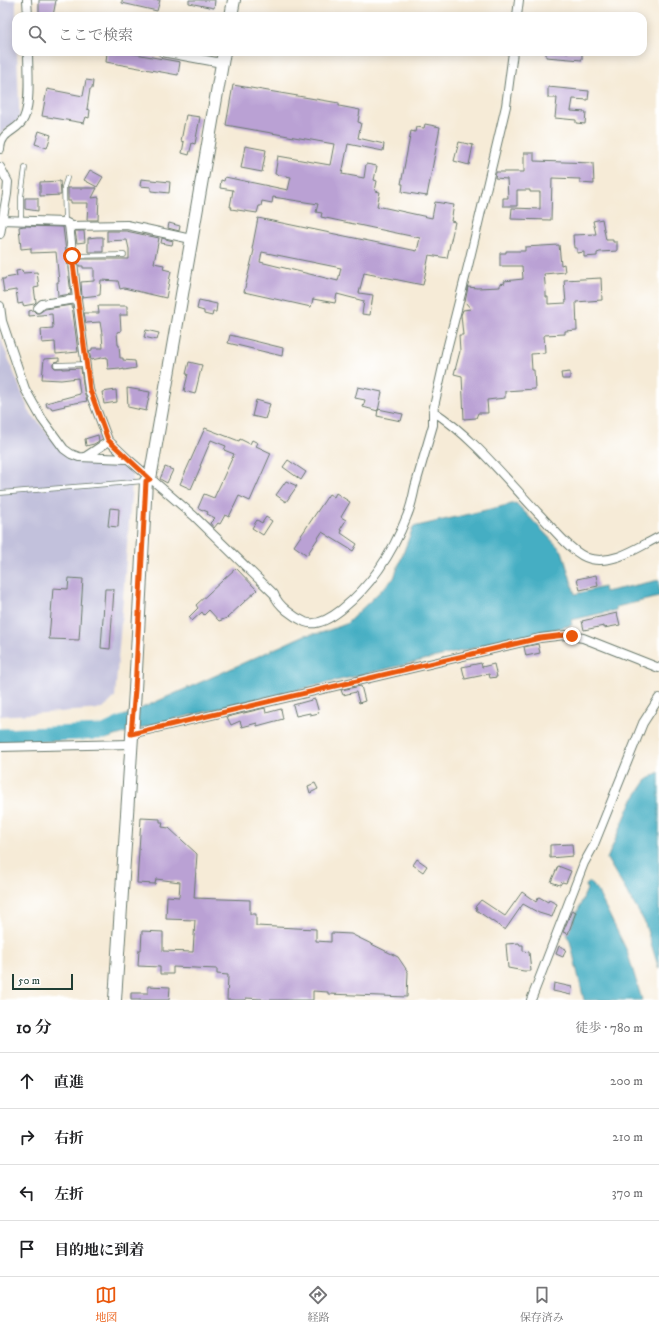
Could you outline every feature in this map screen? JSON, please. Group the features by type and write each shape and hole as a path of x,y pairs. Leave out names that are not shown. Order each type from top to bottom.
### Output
{"street":[{"path":"27,0 28,12"},
{"path":"232,12 234,0"},
{"path":"518,12 519,0"},
{"path":"0,149 0,142 3,137 21,124 26,114 28,56"},
{"path":"115,1000 148,480 223,57 211,56"},
{"path":"67,224 72,256 76,300 90,390 109,441 148,480 194,516 274,594 275,598 283,606 307,623 322,622 331,618 364,589 375,575 396,542 407,518 433,425 433,411 506,106 512,56"},
{"path":"0,167 8,182 0,234"},
{"path":"2,220 127,226 191,239"},
{"path":"38,308 42,304 76,300"},
{"path":"0,306 2,321 25,389 42,419 64,449 74,456 128,459"},
{"path":"433,411 468,439 556,532 575,550 585,557 592,559 615,559 659,537"},
{"path":"85,457 109,441"},
{"path":"0,747 131,737 532,639 557,635 583,638 659,668"},
{"path":"531,1000 584,863 593,847 640,729 659,698"}],"lane":[{"path":"22,220 21,197 25,168"},
{"path":"67,178 64,187 67,224"},
{"path":"72,256 124,255"},
{"path":"56,365 86,364"},
{"path":"0,493 148,480"}],"shaded area":[{"path":"0,0 16,0 16,12 12,12 12,56 17,56 19,119 0,134"},
{"path":"0,334 29,411 64,453 69,458 79,461 128,463 133,472 115,697 103,709 0,716"}],"water":[{"path":"516,503 562,551 575,594 604,587 605,592 659,580 659,597 616,607 616,610 571,620 572,625 162,722 105,739 103,725 305,635 321,633 346,624 394,578 413,527"},
{"path":"659,772 659,969 644,921 607,859 632,801 646,781"},
{"path":"590,882 597,890 627,951 642,1000 584,1000 570,941 567,936 587,889 586,885"}],"building":[{"path":"39,0 56,0 54,12 39,12"},
{"path":"122,0 160,0 157,11 122,3"},
{"path":"189,0 215,0 214,8 189,3"},
{"path":"107,56 146,56 180,62 178,75 106,62"},
{"path":"582,56 582,60 546,57"},
{"path":"86,80 93,81 92,89 90,89 87,109 90,110 89,118 86,117 84,123 42,116 47,89 83,96"},
{"path":"233,85 339,103 339,106 360,110 358,122 361,123 358,138 384,144 383,151 348,144 342,174 364,178 366,164 377,166 374,180 377,181 375,191 380,192 377,206 432,218 435,202 454,205 451,221 455,222 447,258 429,255 423,285 364,273 359,293 373,295 370,315 362,314 364,301 337,294 335,303 313,299 311,307 244,292 254,250 252,249 258,218 417,251 420,238 321,217 322,213 316,212 318,204 273,197 272,203 262,201 257,213 231,209 232,207 230,207 233,190 220,188 221,180 224,181 225,177 288,190 291,177 275,174 278,156 330,165 334,144 226,125","holes":["262,252 341,268 338,281 260,262"]},
{"path":"548,87 589,91 588,100 573,99 571,111 586,112 585,124 576,123 576,120 555,118 557,98 548,98"},
{"path":"186,115 200,117 195,144 192,143 189,155 182,153 184,142 181,141"},
{"path":"425,124 440,127 427,196 402,192 403,184 401,184 411,131 415,132 416,127 424,128"},
{"path":"39,131 51,135 47,148 35,144"},
{"path":"459,142 473,145 469,165 454,161"},
{"path":"245,146 266,150 262,172 241,168"},
{"path":"524,153 534,153 534,161 593,163 594,184 580,183 580,179 552,178 551,220 511,219 512,208 540,209 540,192 530,192 530,190 517,190 517,206 503,206 503,198 508,198 507,179 495,178 496,172 524,172"},
{"path":"90,170 103,177 97,187 84,180"},
{"path":"141,179 170,182 169,193 151,191 151,187 140,186"},
{"path":"60,181 61,195 40,196 40,182"},
{"path":"68,188 97,188 92,198 99,197 98,220 87,220 88,203 71,203 71,201 68,201"},
{"path":"25,198 38,198 38,211 25,209"},
{"path":"602,219 606,240 613,240 613,242 617,242 617,251 600,252 597,253 597,256 584,257 584,252 577,253 577,248 574,248 573,235 596,234 593,221"},
{"path":"169,223 180,226 179,231 168,228"},
{"path":"19,227 63,227 71,294 58,296 57,282 59,282 56,252 31,253 31,248 21,249"},
{"path":"75,231 84,231 85,242 77,243"},
{"path":"107,231 126,231 159,238 154,263 164,265 163,269 171,271 166,298 124,288 120,289 118,281 101,280 100,295 82,297 81,282 94,281 94,268 83,268 83,266 79,266 78,259 129,259 127,240 107,241"},
{"path":"103,237 103,252 88,252 88,238"},
{"path":"162,238 173,241 172,245 161,243"},
{"path":"559,245 561,265 564,264 565,272 544,274 548,304 566,303 564,280 601,278 602,300 576,302 577,330 565,331 565,334 544,335 545,353 531,354 535,389 505,391 505,398 487,400 488,413 478,413 476,418 464,419 462,376 454,374 460,351 459,335 463,335 461,315 463,310 471,309 465,302 468,287 500,287 500,284 505,283 504,281 523,279 522,266 500,266 500,253 506,253 506,251 525,251 525,247"},
{"path":"22,270 23,273 37,272 39,287 34,288 36,302 34,304 23,306 23,303 18,304 16,290 4,292 2,279 17,276 16,271"},
{"path":"199,300 217,304 216,312 213,312 212,316 204,314 204,311 197,309"},
{"path":"72,305 78,352 56,354 55,342 42,343 41,329 53,328 52,314 29,316 29,311 33,310 36,313 39,313 45,309"},
{"path":"98,306 127,306 127,315 120,315 121,331 117,332 118,345 120,358 123,358 123,360 135,361 136,368 124,370 120,370 120,368 108,369 107,357 91,360 89,351 92,350 92,348 103,348 102,334 100,322 86,323 84,313 99,313"},
{"path":"146,330 159,333 157,340 144,337"},
{"path":"230,335 283,348 282,356 228,343"},
{"path":"59,358 59,361 53,364 55,368 81,368 87,401 64,405 65,406 52,409 51,407 47,407 46,403 80,394 78,378 61,380 42,379 44,359"},
{"path":"189,362 202,365 195,394 184,391"},
{"path":"570,372 570,379 562,379 561,373"},
{"path":"358,387 382,392 378,411 363,407 365,400 355,398"},
{"path":"127,388 150,392 146,411 128,407"},
{"path":"116,390 117,402 104,404 102,392"},
{"path":"256,400 270,404 265,419 252,416"},
{"path":"378,409 403,414 401,421 377,416"},
{"path":"205,428 239,441 240,439 250,444 252,440 258,443 256,446 271,453 250,501 239,496 229,517 225,515 220,524 218,523 214,528 210,523 215,518 207,514 208,512 198,508 204,494 214,498 234,454 224,450 226,446 211,440 191,489 180,484"},
{"path":"98,435 99,441 86,446 85,439"},
{"path":"288,460 306,472 301,480 283,467"},
{"path":"165,467 173,470 167,483 160,479"},
{"path":"286,481 297,486 286,502 276,495"},
{"path":"336,493 350,502 341,517 346,520 340,530 342,531 341,533 357,544 353,551 322,532 307,555 294,546 329,494 334,497"},
{"path":"110,508 119,509 118,527 108,526"},
{"path":"266,517 272,521 263,535 252,528 257,520 262,523"},
{"path":"236,568 257,590 227,618 219,621 209,610 204,615 202,612 192,621 189,617 198,608 196,605"},
{"path":"596,575 598,586 580,590 577,579"},
{"path":"69,578 83,579 79,640 49,639 53,588 68,589"},
{"path":"105,589 114,589 110,649 101,648"},
{"path":"617,613 620,625 604,628 604,626 584,630 582,621"},
{"path":"538,644 540,653 526,656 524,647"},
{"path":"481,663 482,667 494,664 497,677 490,678 489,674 465,679 462,667"},
{"path":"361,686 365,701 359,703 356,692 343,695 341,690"},
{"path":"315,699 319,713 296,716 293,705"},
{"path":"265,708 266,713 281,709 283,719 257,726 257,723 242,727 240,721 231,725 227,717"},
{"path":"315,783 318,789 310,793 308,786"},
{"path":"141,818 160,819 160,822 163,822 162,827 169,828 197,854 194,898 250,900 250,914 256,914 256,926 316,929 316,941 331,942 331,933 351,934 398,957 408,972 407,997 328,994 328,992 313,991 313,1000 262,1000 246,998 246,1000 227,1000 228,975 217,974 217,969 173,967 173,974 160,974 160,967 138,966 142,931 163,932 163,951 193,952 195,920 166,919 167,896 179,897 180,882 156,879 155,884 137,883"},
{"path":"572,844 573,856 550,858 550,845"},
{"path":"417,859 427,866 423,872 413,865"},
{"path":"558,866 571,871 566,883 562,882 560,885 551,882"},
{"path":"522,892 536,902 539,897 548,902 549,900 557,904 552,917 539,913 523,904 505,930 476,910 477,908 475,907 481,900 505,916"},
{"path":"572,910 576,912 568,934 563,932"},
{"path":"519,943 520,945 523,945 523,951 529,952 531,971 508,968 506,944"},
{"path":"559,946 566,949 563,957 556,954"},
{"path":"554,983 572,987 571,995 553,991"},
{"path":"148,986 170,987 169,1000 131,1000 131,993 148,993"}],"waterway":[{"path":"0,736 104,732 123,723"}],"route":[{"path":"72,256 76,300 90,390 108,440 150,479 146,481 135,690 131,734 540,638 557,635 572,636"}]}
